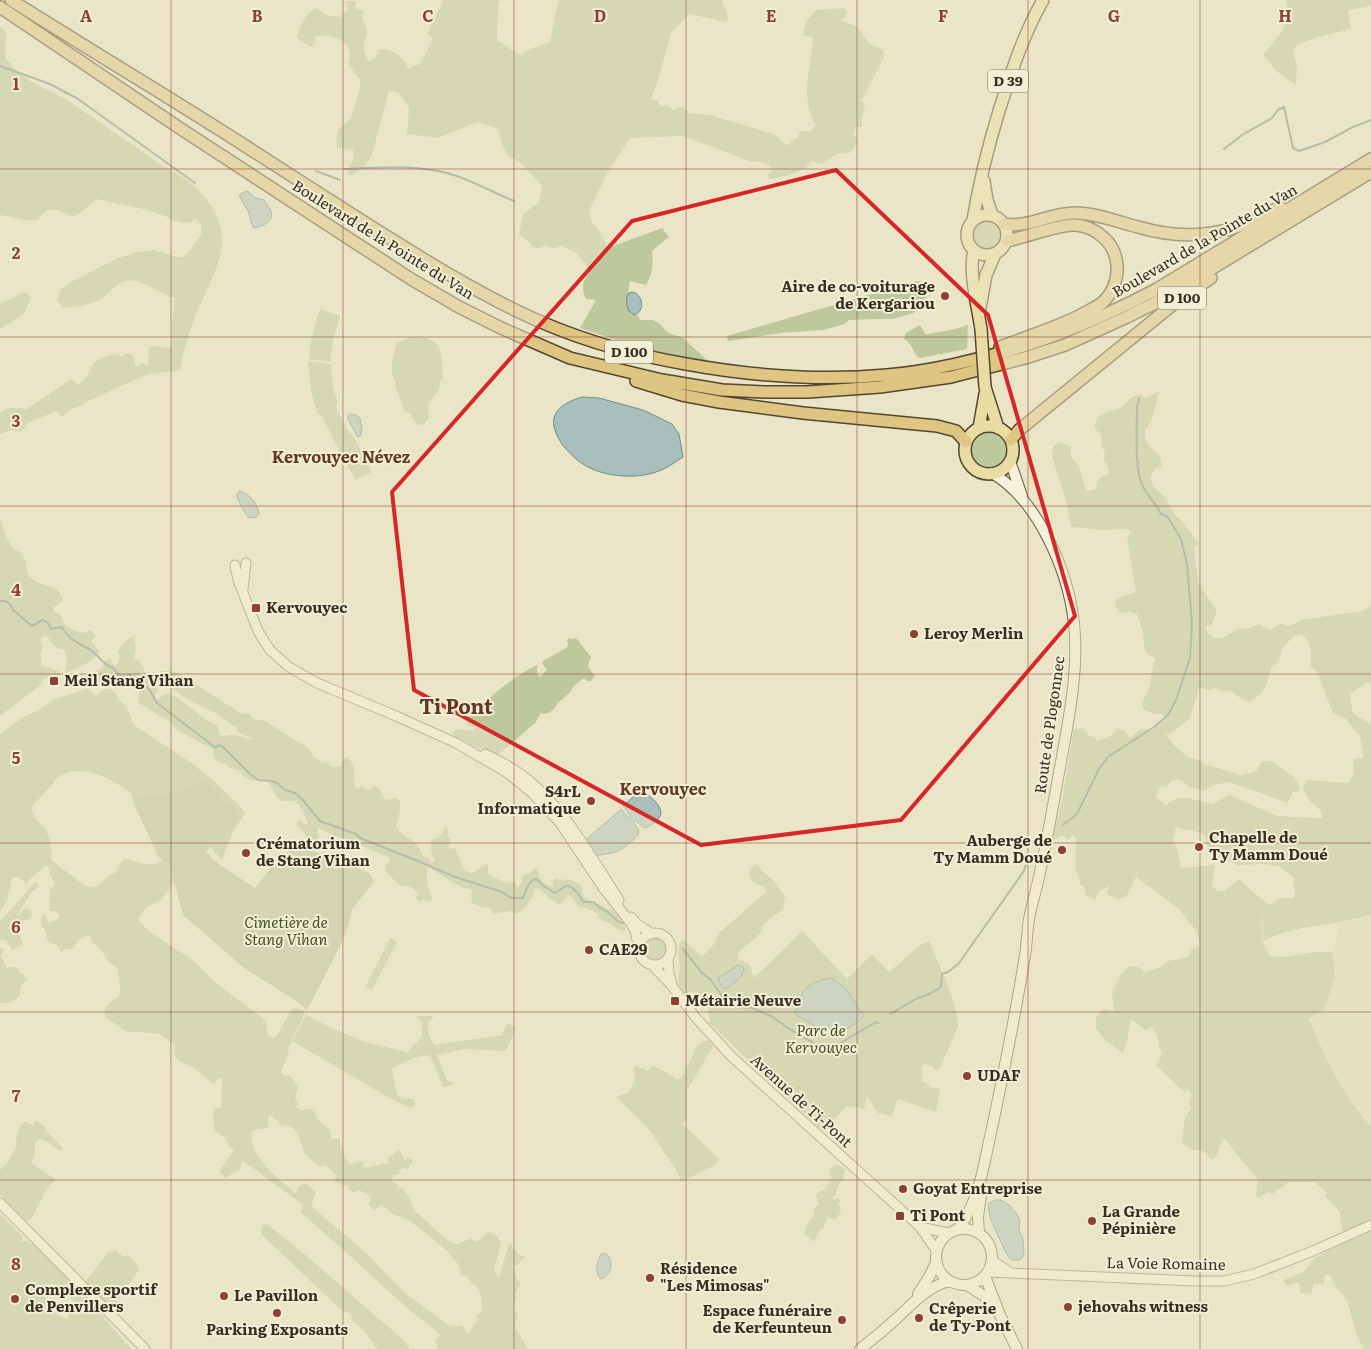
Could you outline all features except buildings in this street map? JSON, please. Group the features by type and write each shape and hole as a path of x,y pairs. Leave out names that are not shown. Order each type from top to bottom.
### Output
{"highway":[{"name":"Boulevard de la Pointe du Van","path":"11,0 464,284 520,313 552,326 639,354 738,373 811,378 887,375 946,366 1026,346 1081,326 1142,297 1371,159"},
{"name":"Boulevard de la Pointe du Van","path":"0,7 181,129 411,279 452,303 501,328 570,358 662,380 722,390 808,392 880,387 926,381 971,372 1065,345 1127,317 1229,259 1371,172"},
{"name":"D 100","path":"1011,440 1019,430 1181,298 1202,283 1371,180"},
{"name":"D 100","path":"1004,224 1018,225 1058,215 1077,213 1101,217 1167,234 1201,235 1236,227 1285,204 1301,202"},
{"name":"D 100","path":"946,366 1062,324 1091,310 1103,302 1116,282 1117,260 1113,249 1108,241 1096,230 1084,226 1058,226 1006,241"},
{"path":"570,358 638,382 703,400 937,426 956,431 966,442"}],"main road":[{"name":"D 39","path":"973,220 981,176 1011,72 1026,34 1043,0"},
{"name":"D 39","path":"984,166 985,193 992,215"},
{"path":"982,215 992,215 1001,220 1007,229 1006,241 1004,247 995,254 984,256 974,251 969,245 966,236 967,230 973,220 982,215"},
{"path":"974,251 972,256 973,272 986,388 998,428"},
{"path":"979,317 986,275 995,254"},
{"path":"979,428 986,388"},
{"path":"985,426 998,428 1011,440 1012,455 1010,462 999,471 992,473 980,472 970,464 965,453 966,442 969,436 985,426"},
{"name":"Route de Plogonnec","path":"1010,462 1024,501"},
{"name":"Route de Plogonnec","path":"953,1231 968,1213 984,1165 1024,959 1035,921 1040,874 1071,705 1075,670 1076,644 1070,601 1059,562 1047,537 1024,501 1009,485 992,473"},
{"name":"Route de Plogonnec","path":"979,1233 978,1218 984,1179 984,1165"},
{"path":"910,1305 924,1286 936,1263 936,1250 941,1241 953,1231 972,1230 979,1233 985,1238 991,1252 992,1260 986,1274 980,1280 967,1285 959,1285 949,1281 943,1276 936,1263"},
{"path":"986,1274 1000,1315 1017,1349"},
{"path":"860,1349 932,1287 949,1281"},
{"path":"967,1285 987,1298 1000,1315"}],"street":[{"path":"242,589 246,563"},
{"path":"235,564 238,580 250,613 261,636 275,655 289,667 317,683 471,748 521,774 539,789 579,837 636,923 652,934 662,935 668,940 671,948 668,958 661,964 652,965 642,958 635,930 630,922 548,809 514,778 456,743"},
{"path":"639,949 642,941 652,934"},
{"name":"Avenue de Ti-Pont","path":"668,958 672,986"},
{"name":"Avenue de Ti-Pont","path":"652,965 672,986 696,1018 732,1057 920,1227 936,1250"},
{"path":"0,1203 145,1349"},
{"name":"La Voie Romaine","path":"986,1274 1010,1272 1188,1281 1224,1281 1271,1268 1371,1224"},
{"path":"920,1227 953,1231"},
{"path":"992,1260 1010,1272"},
{"path":"122,1327 138,1349"}],"highlighted area":[{"path":"836,170 988,315 1075,616 901,820 701,845 414,690 392,492 632,221"}],"shaded area":[{"path":"1371,915 1371,1126 1359,1114 1347,1095 1308,1019 1324,1010 1335,977 1333,952 1340,922"}],"green space":[{"path":"442,0 500,0 498,4 497,40 520,55 532,48 550,42 559,0 722,0 728,16 727,22 689,14 671,33 651,99 658,100 659,105 662,107 668,105 673,110 682,108 686,109 689,113 710,115 776,135 785,145 798,138 800,131 808,132 816,126 808,104 807,93 813,37 803,36 806,21 816,10 844,8 848,13 841,20 857,27 868,42 883,50 884,57 862,100 865,107 862,127 856,127 853,134 858,141 848,154 837,154 822,164 811,161 806,168 790,175 770,179 767,177 772,171 771,166 749,161 683,136 630,138 607,173 589,211 592,222 608,248 662,228 669,237 652,251 652,269 646,285 630,281 628,307 631,314 638,315 640,320 653,320 660,324 667,332 682,337 709,362 660,352 580,328 596,300 586,299 583,291 585,279 590,272 577,253 560,245 554,249 547,246 534,249 519,234 523,214 539,202 542,186 521,163 508,156 498,129 477,122 438,138 407,134 409,108 398,92 389,91 372,155 365,165 353,175 349,175 347,172 354,157 353,150 337,148 336,139 339,129 351,118 360,88 360,80 348,64 349,49 342,41 326,36 315,37 312,47 300,41 297,36 302,23 316,8 326,15 340,17 348,9 346,1 356,1 355,8 363,11 362,19 367,30 364,48 365,55 369,61 375,58 380,49 385,49 397,54 408,68 420,64 433,39 427,34"},
{"path":"1286,0 1371,0 1371,6 1348,10 1351,29 1314,38 1297,45 1293,51 1297,67 1296,85 1276,71 1263,54 1274,42 1285,23 1287,16"},
{"path":"0,27 6,33 5,58 17,71 31,81 67,100 161,165 195,186 209,202 218,220 221,230 222,249 217,267 192,326 180,370 146,375 72,409 64,416 60,416 57,411 27,422 26,428 20,432 12,430 0,434 0,413 6,409 27,409 71,379 78,385 88,375 95,362 100,359 118,354 121,357 128,353 132,354 136,367 142,363 148,366 149,347 169,348 172,346 175,298 145,284 135,281 124,282 116,286 101,299 78,306 63,308 57,300 61,289 71,282 118,258 137,252 154,250 173,256 184,257 201,235 201,225 196,219 183,223 148,210 96,199 73,217 53,210 46,212 38,220 25,220 0,215"},
{"path":"987,220 993,221 1001,229 1001,241 993,249 987,250 981,249 973,241 972,235 973,229 981,221"},
{"path":"917,281 931,284 924,302 917,311 910,314 893,319 849,320 845,324 823,330 780,333 728,341 727,336"},
{"path":"22,293 27,293 31,298 24,314 0,329 0,304"},
{"path":"320,309 340,316 333,340 330,362 309,359 310,346"},
{"path":"920,325 925,334 928,334 968,325 967,349 920,358 904,339 906,333"},
{"path":"412,337 431,340 440,349 441,355 443,380 440,381 438,391 428,404 429,415 423,425 416,423 410,413 405,412 392,374 392,364 397,343"},
{"path":"308,361 331,364 333,387 338,404 335,406 350,434 352,433 372,472 355,480 321,415 318,415 311,392"},
{"path":"1159,392 1152,418 1145,430 1145,438 1150,447 1160,456 1162,467 1155,469 1150,478 1154,487 1165,497 1175,515 1199,543 1194,548 1199,584 1217,611 1211,626 1205,627 1208,633 1214,638 1222,638 1238,629 1251,628 1259,624 1270,630 1280,624 1289,626 1302,620 1360,612 1371,606 1371,683 1366,683 1350,694 1353,713 1371,726 1371,915 1282,933 1263,941 1262,901 1262,941 1270,956 1285,957 1314,952 1333,952 1335,977 1324,1010 1308,1019 1328,1061 1352,1103 1371,1126 1371,1349 1365,1349 1358,1339 1347,1301 1334,1284 1330,1275 1325,1275 1324,1285 1314,1283 1311,1294 1300,1293 1300,1285 1297,1282 1287,1286 1284,1280 1303,1272 1314,1259 1345,1241 1340,1212 1325,1196 1327,1193 1315,1182 1289,1182 1272,1194 1269,1192 1258,1198 1256,1194 1258,1180 1224,1138 1213,1159 1209,1158 1202,1151 1192,1150 1182,1144 1185,1117 1191,1109 1189,1103 1192,1094 1187,1089 1185,1093 1156,1065 1162,1053 1158,1038 1152,1028 1145,1030 1131,1019 1123,1053 1106,1041 1096,1029 1096,1018 1103,1009 1114,1011 1112,992 1122,973 1129,966 1138,967 1145,972 1159,968 1168,961 1188,957 1191,950 1200,945 1197,932 1179,909 1136,877 1126,897 1118,899 1107,894 1109,886 1100,891 1096,898 1093,899 1086,896 1084,887 1080,884 1079,876 1075,870 1076,839 1072,834 1071,838 1067,840 1064,836 1060,836 1052,842 1062,800 1074,729 1084,728 1088,735 1097,741 1111,735 1117,728 1125,731 1130,738 1141,729 1151,731 1165,720 1163,714 1154,714 1143,709 1142,703 1150,686 1155,658 1147,654 1137,614 1130,612 1120,613 1116,606 1117,598 1136,592 1127,537 1130,531 1125,529 1101,530 1071,527 1066,501 1052,456 1053,446 1060,442 1071,447 1071,457 1079,466 1086,491 1096,489 1097,481 1109,474 1108,466 1103,460 1105,453 1101,445 1102,437 1094,427 1098,416 1121,408 1132,397 1140,394 1145,398","holes":["1301,634 1309,644 1311,653 1310,666 1317,672 1333,713 1346,719 1360,737 1364,757 1353,759 1354,773 1348,783 1306,780 1303,789 1310,801 1321,811 1322,818 1278,816 1229,795 1212,804 1188,798 1179,798 1166,805 1156,797 1160,787 1167,786 1173,780 1181,780 1190,787 1204,791 1213,785 1229,782 1288,803 1293,792 1298,792 1300,787 1293,776 1271,761 1262,761 1256,772 1241,775 1187,757 1166,735 1190,718 1199,687 1208,690 1216,688 1224,692 1230,690 1249,702 1260,695 1266,686 1272,666 1278,662 1282,650 1294,636","1176,827 1203,834 1211,853 1237,865 1263,864 1279,866 1294,878 1294,898 1280,898 1270,905 1239,879 1224,891 1218,891 1212,886 1215,865 1181,868 1177,848 1173,840"]},
{"path":"989,433 1001,438 1006,450 1001,462 989,467 977,462 972,450 977,438"},
{"path":"0,517 7,539 12,547 22,554 25,559 28,575 43,585 55,588 63,599 53,608 54,613 61,615 64,623 70,628 85,633 90,630 93,632 95,637 91,641 100,652 84,665 65,673 67,657 64,649 55,647 46,636 42,637 40,640 43,647 40,655 42,658 41,665 58,671 61,675 49,679 45,677 41,685 0,716"},
{"path":"134,636 136,649 134,659 140,661 151,682 157,683 158,690 155,697 157,700 165,694 176,697 206,720 216,725 222,737 234,735 253,739 238,732 237,728 217,714 161,683 151,674 153,672 159,674 161,671 178,673 242,714 249,713 256,720 266,721 308,748 314,757 323,763 327,762 331,767 340,767 343,759 347,757 353,764 356,789 362,786 369,791 375,786 379,788 385,800 396,798 400,801 400,814 396,825 403,834 418,846 424,857 430,859 431,864 435,859 431,850 432,840 437,839 445,826 448,831 448,837 451,840 448,847 455,848 465,871 473,873 486,864 488,865 488,873 491,876 506,883 513,882 518,888 522,881 522,876 533,871 535,868 538,869 542,881 553,887 553,880 557,878 561,880 569,879 581,885 585,898 614,911 626,928 624,931 616,929 613,925 597,918 599,916 592,910 578,907 571,896 568,895 561,904 558,904 538,888 535,889 526,906 517,914 511,911 493,914 490,908 472,903 471,894 473,891 463,888 427,867 427,885 432,896 431,902 423,899 420,902 416,899 418,893 411,887 399,885 387,873 385,868 386,864 390,861 389,858 318,828 319,838 313,841 307,837 297,824 299,819 305,824 308,823 299,805 294,801 282,801 277,798 268,780 258,778 253,781 250,780 238,770 215,760 214,750 177,730 168,720 138,702 140,689 132,686 124,687 117,682 101,686 97,685 92,677 94,672 102,668 106,660 110,658 113,665 117,665 120,656 119,649 127,640"},
{"path":"569,638 576,638 591,657 588,666 595,676 591,681 587,681 584,678 575,685 554,709 549,713 540,714 536,722 497,756 485,752 484,748 477,748 454,736 453,732 457,729 474,731 475,728 467,725 466,720 509,682 537,665 537,674 540,677 547,670 542,663 543,661 566,648"},
{"path":"87,688 96,696 104,689 115,692 119,700 127,707 134,725 212,779 245,813 233,832 222,860 208,844 134,804 131,793 114,782 85,772 75,771 66,773 56,779 31,808 38,822 45,828 50,840 51,860 84,885 90,887 98,886 108,876 116,872 121,862 125,859 154,864 175,856 181,871 161,900 146,907 138,920 151,933 193,960 214,981 266,1021 268,1036 275,1038 293,1007 303,1010 303,1018 289,1046 288,1055 281,1072 285,1076 290,1075 298,1087 295,1098 299,1104 296,1107 300,1110 313,1110 320,1122 330,1130 331,1139 340,1139 340,1146 342,1146 345,1158 349,1164 362,1161 364,1168 389,1163 388,1157 398,1149 401,1151 404,1160 411,1157 413,1162 409,1165 410,1167 406,1170 403,1167 397,1175 393,1175 393,1182 397,1184 398,1190 402,1187 409,1197 414,1210 452,1243 459,1244 471,1238 477,1242 488,1232 497,1236 501,1244 494,1270 499,1277 509,1244 511,1243 519,1255 524,1255 525,1257 518,1265 513,1265 517,1280 521,1282 516,1291 513,1308 518,1315 515,1327 528,1349 438,1349 435,1341 440,1335 415,1315 301,1212 303,1205 242,1160 240,1170 226,1178 220,1172 234,1150 229,1146 225,1138 215,1131 213,1120 214,1108 221,1109 222,1080 219,1077 214,1085 194,1068 179,1061 174,1055 175,1045 159,1034 127,1032 106,1018 104,1010 111,1001 119,997 118,969 108,961 89,935 80,939 72,949 66,949 61,952 58,946 48,942 45,930 41,925 42,914 45,915 49,923 60,918 56,911 49,911 50,890 55,883 46,865 26,883 18,877 12,877 10,882 11,888 7,894 9,897 0,912 0,734 20,719 37,711 54,699","holes":["269,1114 278,1121 281,1128 281,1126 287,1125 295,1130 307,1156 320,1167 326,1165 336,1175 335,1181 344,1186 348,1185 353,1193 359,1190 367,1194 370,1197 369,1205 374,1210 381,1205 392,1214 407,1219 448,1252 458,1264 461,1275 467,1276 472,1284 476,1285 481,1296 482,1312 477,1315 477,1321 468,1334 462,1325 457,1327 455,1325 450,1326 405,1293 366,1253 311,1206 316,1192 306,1183 299,1186 296,1194 266,1166 255,1149 252,1141 252,1132 268,1128"]},
{"name":"Cimetière de Stang Vihan","path":"204,780 242,817 206,851 214,861 255,888 279,857 299,845 369,873 374,882 352,909 341,944 307,1010 298,1002 244,968 183,915 170,866 159,858 133,802 140,796 158,796 177,792"},
{"name":"Parc de Kervouyec","path":"757,864 774,881 785,896 783,909 765,923 761,933 737,954 739,960 750,965 754,978 802,931 847,979 872,954 889,972 920,945 929,941 952,995 958,1027 939,1070 936,1071 932,1066 924,1064 922,1068 923,1075 921,1080 929,1085 929,1087 940,1089 936,1112 898,1099 892,1116 878,1113 867,1096 864,1109 847,1106 823,1131 709,1023 708,1006 699,993 689,992 685,996 679,988 678,974 680,968 678,951 680,942 684,941 702,956 712,947 720,932 767,891 763,886 752,881 750,877 749,871"},
{"path":"36,881 39,886 31,893 18,914 21,915 23,909 27,908 31,910 32,914 30,919 23,920 19,934 23,944 12,950 6,940 0,940 0,922"},
{"path":"391,937 397,942 372,990 365,987"},
{"path":"655,938 663,941 666,949 663,957 655,960 647,957 644,949 647,941"},
{"path":"0,948 4,949 1,956 7,968 17,967 20,973 27,979 20,987 20,995 8,1003 0,1003"},
{"path":"306,1015 365,1042 407,1052 422,1037 422,1022 416,1016 434,1016 428,1023 428,1032 434,1045 502,1035 507,1023 516,1028 506,1051 465,1049 437,1055 447,1080 455,1084 443,1087 430,1055 414,1058 392,1068 397,1095 403,1099 414,1099 415,1104 413,1108 391,1099 292,1041"},
{"path":"707,1040 710,1041 713,1047 687,1090 687,1120 682,1123 719,1159 715,1165 681,1182 677,1171 649,1129 617,1096 628,1093 634,1082 635,1073 633,1071 635,1065 648,1071 652,1065 676,1079 680,1079 697,1046"},
{"path":"37,1121 46,1128 45,1130 63,1148 60,1151 46,1141 39,1139 35,1143 35,1154 32,1164 54,1178 55,1182 50,1184 31,1220 25,1221 17,1215 0,1194 0,1170 7,1163 16,1148 19,1129 23,1123 26,1122 34,1126 34,1122"},
{"path":"836,1164 845,1169 844,1178 833,1198 834,1200 838,1198 840,1200 838,1204 841,1212 836,1219 831,1219 828,1216 824,1228 820,1230 814,1242 804,1233 814,1215 814,1208 819,1204 816,1197 817,1194 821,1190 824,1191 832,1177 829,1170"},
{"path":"0,1213 23,1237 21,1242 27,1241 31,1244 34,1242 79,1286 86,1281 109,1251 112,1253 115,1250 124,1257 129,1255 138,1266 139,1270 116,1303 111,1306 103,1302 94,1289 91,1289 100,1305 98,1311 131,1349 0,1349","holes":["51,1283 82,1308 77,1313 69,1314 68,1320 43,1306 45,1305 46,1295 43,1288 46,1284 49,1285"]},
{"path":"267,1224 392,1330 410,1349 377,1349 362,1328 352,1321 351,1314 341,1310 261,1234 263,1225"}],"water":[{"path":"246,191 255,198 264,200 271,211 272,217 262,226 253,228 248,211 239,195"},
{"path":"632,292 639,296 642,303 638,313 634,315 628,310 627,301 629,293"},
{"path":"582,397 599,398 643,410 672,424 679,434 683,457 660,471 640,476 613,475 584,465 562,444 554,427 554,420 559,409 565,404"},
{"path":"350,414 360,418 362,430 360,437 357,436 348,419"},
{"path":"240,491 250,497 257,506 259,514 255,518 248,517 242,508 236,495"},
{"path":"642,789 660,808 660,816 648,827 644,828 635,820 633,822 639,830 638,835 633,840 618,851 596,856 587,842 588,838 621,809 629,818 631,816 623,806"},
{"path":"738,965 743,967 744,970 741,976 736,982 723,989 718,978"},
{"path":"832,978 847,990 864,1016 848,1028 830,1035 795,1014 800,998 806,988 815,982"},
{"path":"1001,1200 1009,1205 1020,1220 1019,1229 1023,1239 1024,1255 1020,1260 1011,1260 991,1221 989,1203"},
{"path":"605,1253 610,1259 611,1267 608,1274 601,1279 597,1274 597,1264 601,1254"}],"waterway":[{"path":"0,66 50,84 78,99 195,183"},
{"path":"1224,149 1242,135 1272,118 1278,110 1284,107 1293,148 1299,151 1325,142 1371,120"},
{"path":"345,169 401,167 443,172 457,176 514,201"},
{"path":"316,171 340,180"},
{"path":"1063,825 1077,814 1099,769 1108,757 1154,727 1168,715 1176,700 1190,658 1192,623 1187,564 1181,539 1167,516 1161,514 1140,480 1137,448 1137,407 1139,399"},
{"path":"0,601 10,604 13,610 32,626 43,620 48,623 51,629 61,627 71,638 92,651 118,674 122,676 130,675 149,689 157,703 216,748 218,745 223,747 255,778 272,781 285,790 295,793 320,821 356,834 360,838 455,877 502,892 511,898 523,898 529,884 536,879 555,893 564,887 570,886 583,902 594,902 623,923"},
{"path":"890,1014 941,987 942,974 948,972 959,963 1024,871 1025,866 1030,863"},
{"path":"683,949 702,973 711,980 724,999 734,1007 752,1008 771,1016 824,1049 832,1048 876,1022 878,1023"}],"place":[{"name":"Aire de co-voiturage de Kergariou","path":"945,296"},
{"name":"Kervouyec","path":"256,608"},
{"name":"Leroy Merlin","path":"914,634"},
{"name":"Meil Stang Vihan","path":"54,681"},
{"name":"S4rL Informatique","path":"591,801"},
{"name":"Chapelle de Ty Mamm Doué","path":"1199,847"},
{"name":"Auberge de Ty Mamm Doué","path":"1062,850"},
{"name":"Crématorium de Stang Vihan","path":"246,853"},
{"name":"CAE29","path":"589,950"},
{"name":"Métairie Neuve","path":"675,1001"},
{"name":"UDAF","path":"967,1076"},
{"name":"Goyat Entreprise","path":"903,1189"},
{"name":"Ti Pont","path":"900,1216"},
{"name":"La Grande Pépinière","path":"1092,1221"},
{"name":"Résidence \"Les Mimosas\"","path":"650,1278"},
{"name":"Le Pavillon","path":"224,1296"},
{"name":"Complexe sportif de Penvillers","path":"15,1299"},
{"name":"jehovahs witness","path":"1068,1307"},
{"name":"Parking Exposants","path":"277,1313"},
{"name":"Crêperie de Ty-Pont","path":"919,1318"},
{"name":"Espace funéraire de Kerfeunteun","path":"842,1320"}],"district":[{"name":"Kervouyec Névez","path":"341,457"},
{"name":"Ti Pont","path":"456,707"},
{"name":"Kervouyec","path":"663,789"}]}
